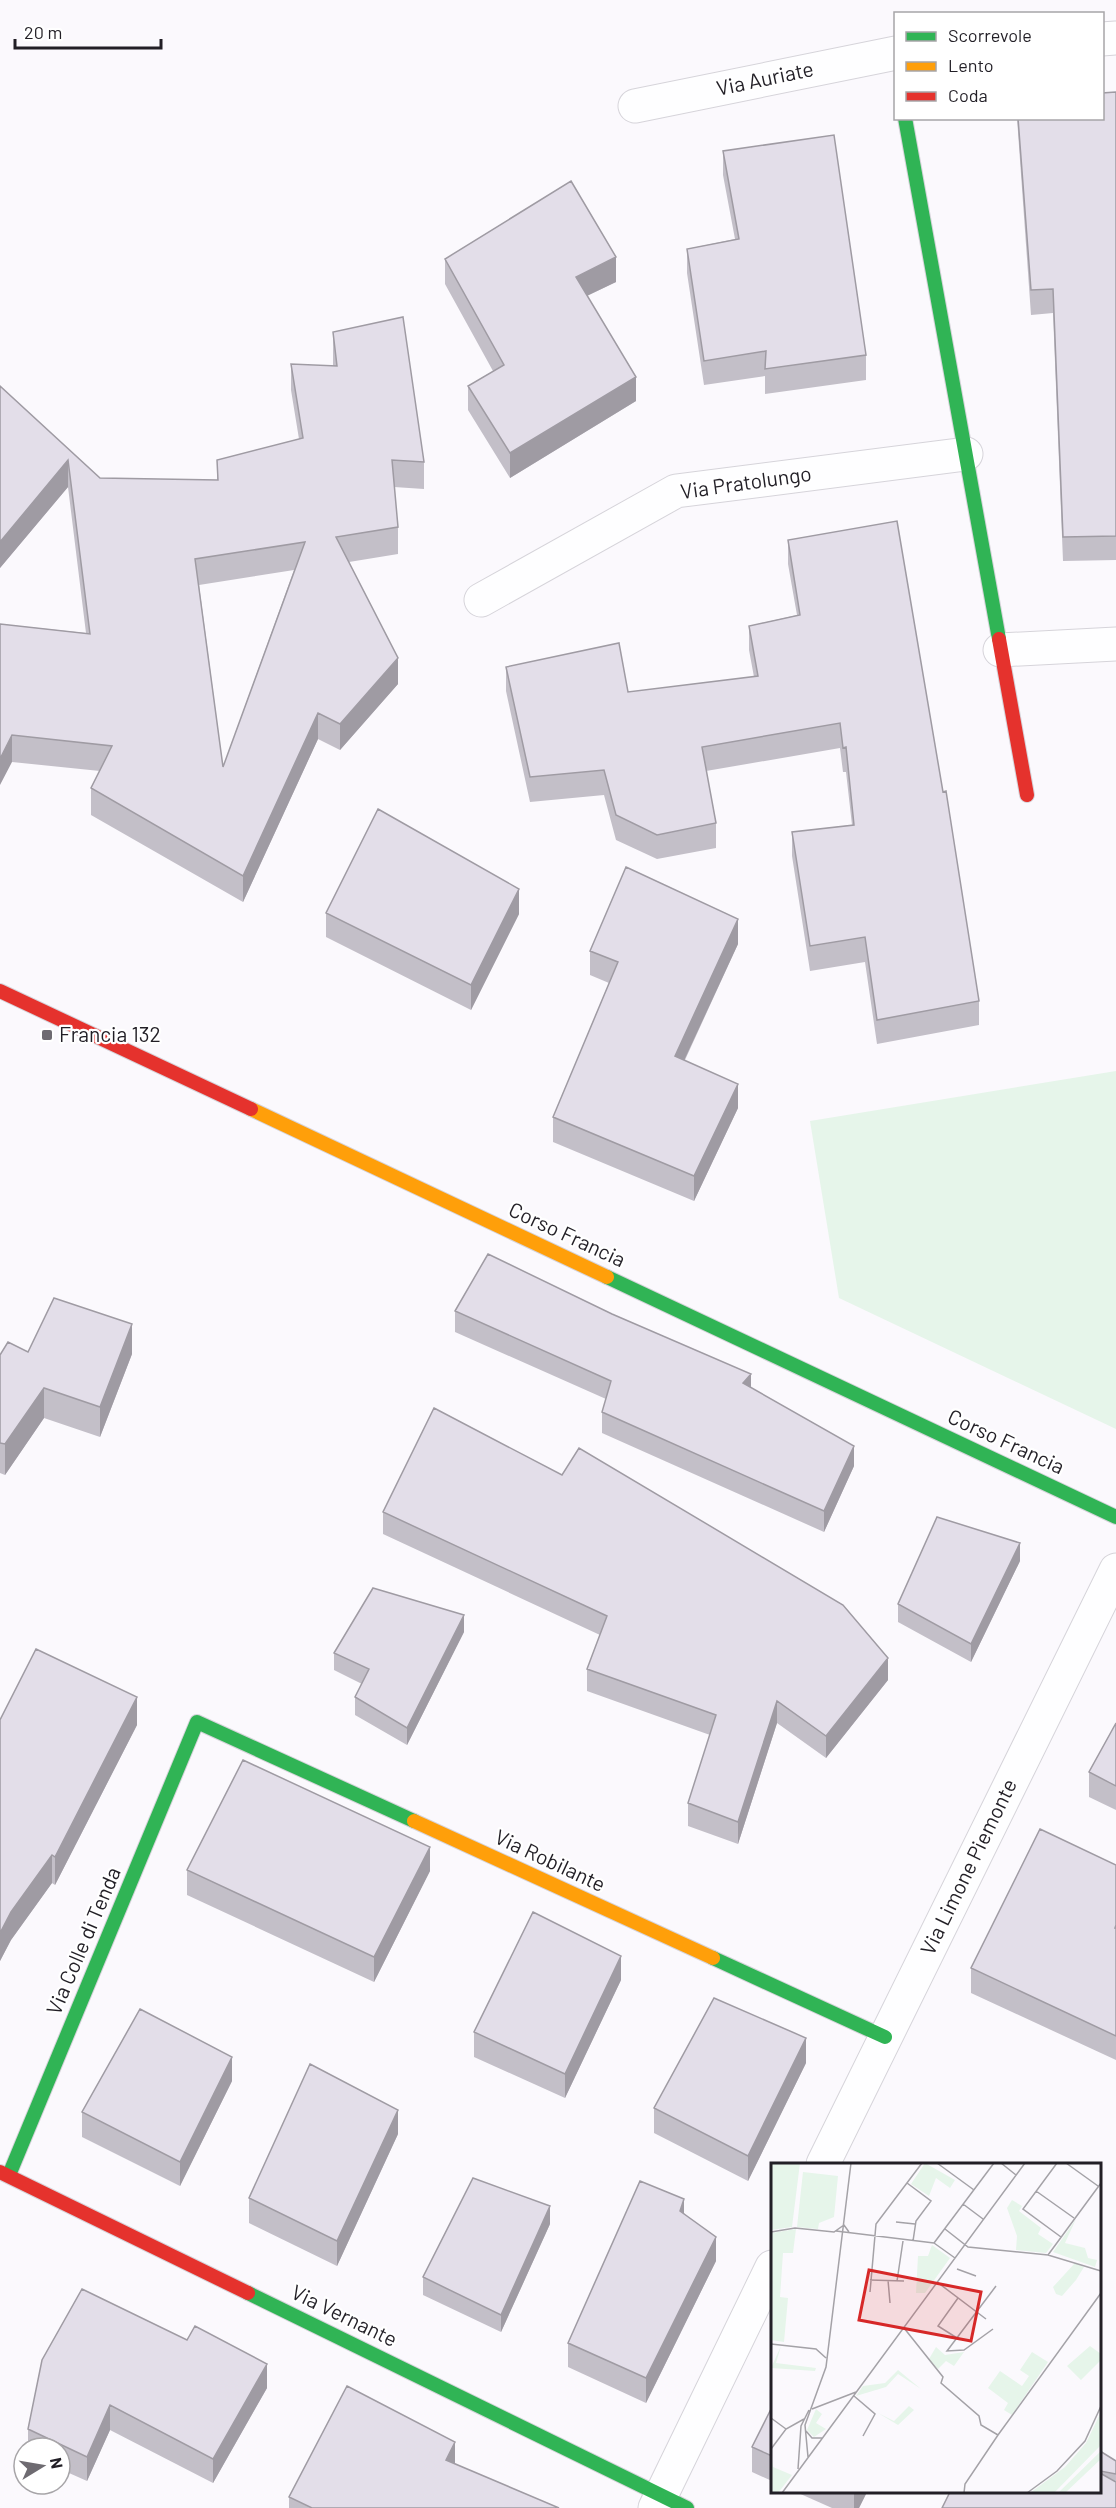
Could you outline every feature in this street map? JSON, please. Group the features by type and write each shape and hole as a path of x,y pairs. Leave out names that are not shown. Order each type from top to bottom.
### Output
{"street":[{"name":"Via Auriate","path":"635,106 894,57"},
{"path":"905,120 1027,795"},
{"name":"Via Pratolungo","path":"481,600 676,491 966,454"},
{"path":"1000,650 1116,644"},
{"name":"Corso Francia","path":"1,993 1116,1517"},
{"name":"Via Limone Piemonte","path":"822,2163 1116,1570"},
{"name":"Via Robilante","path":"197,1722 885,2037"},
{"name":"Via Colle di Tenda","path":"4,2173 197,1722"},
{"name":"Via Vernante","path":"4,2173 667,2504"},
{"path":"667,2504 771,2268"}],"shaded area":[{"path":"1116,1071 1116,1429 839,1298 810,1121"}],"building":[{"path":"1116,92 1116,536 1063,537 1053,289 1031,290 1018,120 1104,120 1104,93"},
{"path":"834,135 866,355 765,369 766,351 704,361 687,249 739,239 723,151"},
{"path":"571,181 616,257 576,277 636,377 510,453 468,386 504,365 445,259"},
{"path":"403,317 424,462 392,460 398,527 336,537 398,658 340,724 318,713 243,876 91,788 112,746 12,735 0,759 0,624 90,634 68,460 0,542 0,386 100,478 218,480 217,460 303,438 291,364 337,366 333,332","holes":["305,542 223,767 195,559"]},
{"path":"897,521 943,792 946,791 979,1001 877,1020 865,937 810,946 792,832 854,825 846,747 843,748 840,723 702,747 716,823 657,835 616,815 604,770 530,777 506,667 619,643 628,692 758,676 749,626 800,615 788,540"},
{"path":"378,809 519,889 471,985 326,913"},
{"path":"626,867 738,919 675,1056 738,1084 694,1176 553,1117 618,962 590,951"},
{"path":"488,1254 612,1314 751,1374 743,1383 854,1446 824,1511 602,1412 611,1381 455,1311"},
{"path":"54,1298 132,1324 100,1407 44,1388 5,1444 0,1443 0,1355 8,1342 28,1352"},
{"path":"434,1408 562,1475 579,1448 843,1605 888,1658 826,1736 777,1701 738,1822 688,1803 716,1715 587,1669 607,1616 383,1512"},
{"path":"937,1517 1020,1543 971,1644 898,1604"},
{"path":"373,1588 464,1615 407,1728 355,1697 369,1669 334,1653"},
{"path":"36,1649 137,1697 55,1857 52,1855 11,1912 0,1933 0,1720"},
{"path":"1116,1723 1116,1786 1089,1772"},
{"path":"243,1760 430,1847 374,1957 187,1870"},
{"path":"1040,1829 1116,1865 1116,2036 971,1968"},
{"path":"533,1912 621,1956 565,2074 474,2032"},
{"path":"714,1998 806,2038 748,2156 654,2108"},
{"path":"140,2009 232,2057 180,2162 82,2112"},
{"path":"310,2064 398,2110 337,2241 249,2198"},
{"path":"473,2178 550,2206 501,2315 423,2277"},
{"path":"640,2181 684,2199 680,2211 716,2237 646,2378 568,2343"},
{"path":"82,2289 187,2340 195,2326 267,2364 213,2459 110,2405 87,2457 72,2450 72,2436 43,2436 28,2429 42,2360"},
{"path":"347,2386 455,2442 446,2460 559,2508 312,2508 289,2497"},
{"path":"771,2409 771,2456 752,2447"},
{"path":"1101,2452 1116,2461 1116,2474 1101,2471"},
{"path":"1101,2474 1116,2482 1116,2508 942,2508 950,2493 1101,2493"}],"traffic: fast":[{"path":"905,120 999,639"},
{"path":"607,1277 1116,1517"},
{"path":"9,2175 197,1722 414,1821"},
{"path":"713,1958 885,2037"},
{"path":"248,2293 687,2508"}],"traffic: slow":[{"path":"251,1109 607,1277"},
{"path":"414,1821 713,1958"}],"traffic: jam":[{"path":"999,639 1027,795"},
{"path":"0,991 251,1109"},
{"path":"0,2172 248,2293"}],"place":[{"name":"Francia 132","path":"47,1035"}]}
